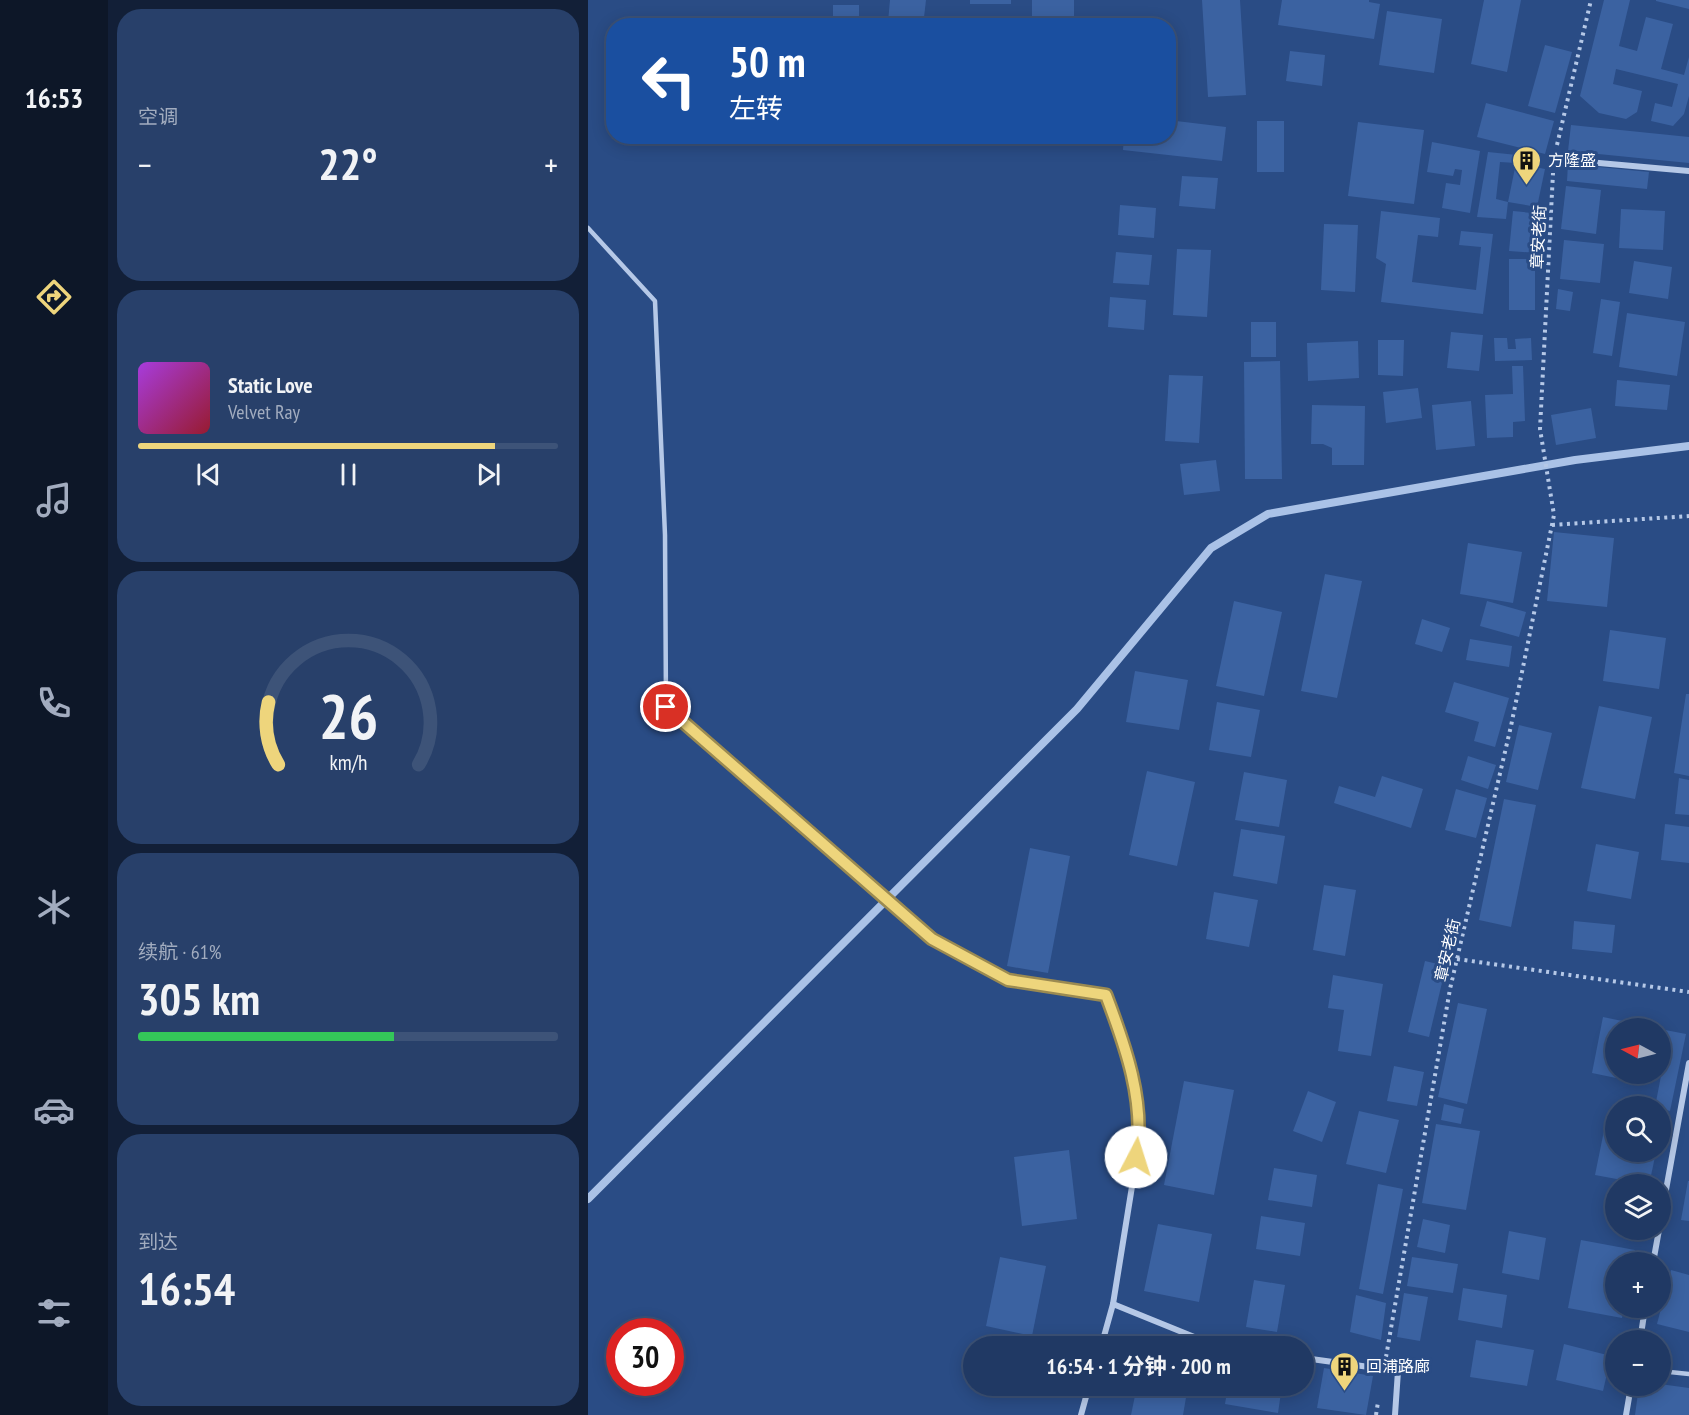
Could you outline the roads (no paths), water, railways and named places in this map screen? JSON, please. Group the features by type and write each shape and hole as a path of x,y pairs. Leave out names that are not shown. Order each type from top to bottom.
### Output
{"street":[{"path":"1554,159 1689,171"},
{"path":"932,939 1008,980 1106,995 1123,1041 1135,1093 1140,1137 1113,1304 1104,1336"},
{"path":"1669,1174 1689,1063"},
{"path":"1113,1304 1190,1336"},
{"path":"1314,1359 1398,1371 1395,1415"},
{"path":"1081,1415 1086,1396"},
{"path":"1626,1415 1629,1396"}],"lane":[{"path":"588,228 655,301 666,535 666,707 932,939"},
{"path":"1671,1372 1689,1374"}],"waterway":[{"path":"588,1199 1077,709 1211,548 1268,514 1575,460 1689,446"}],"place":[{"name":"方隆盛","path":"1527,186"},
{"name":"回浦路廊","path":"1345,1392"}]}
